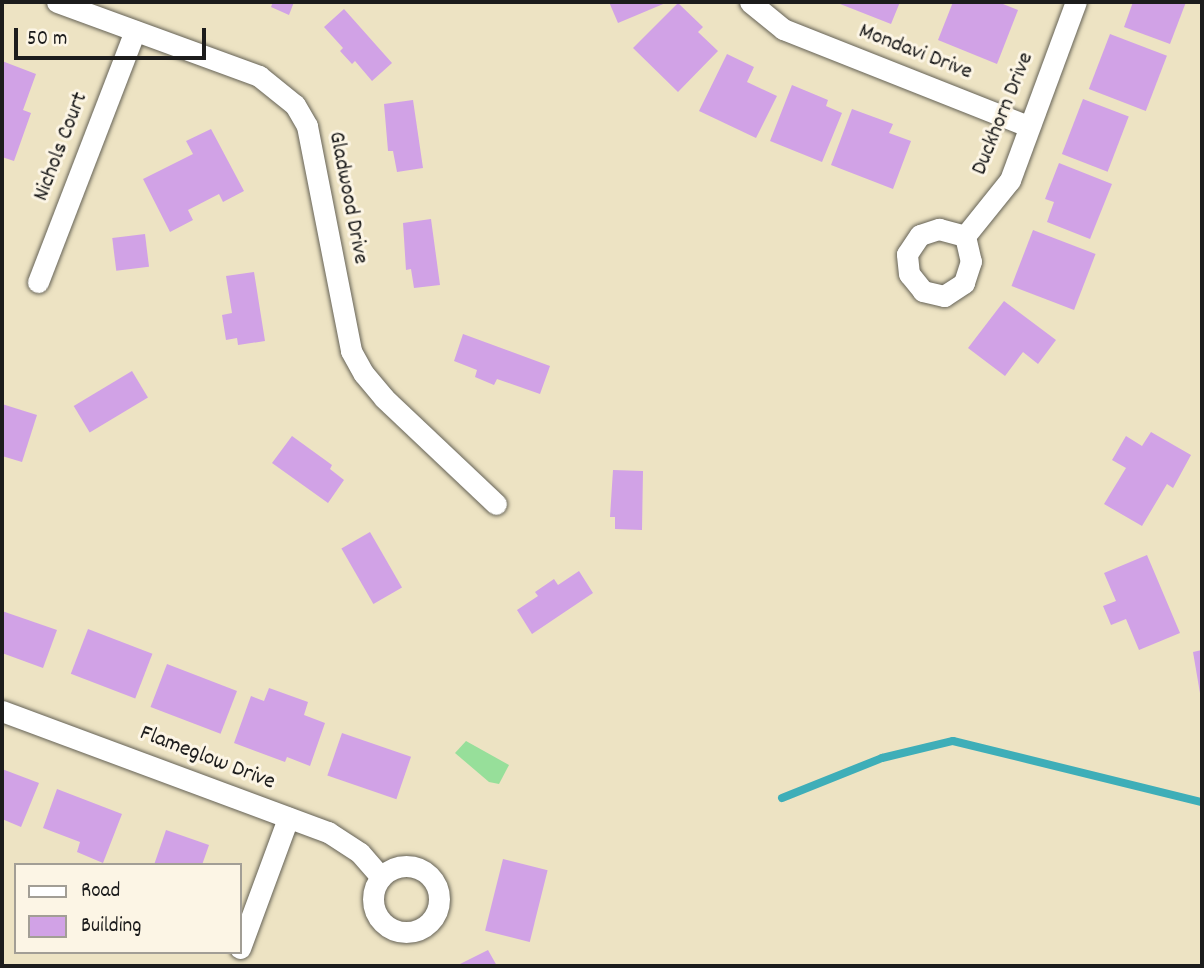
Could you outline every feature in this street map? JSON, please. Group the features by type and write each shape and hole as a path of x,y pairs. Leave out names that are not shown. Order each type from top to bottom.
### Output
{"street":[{"name":"Gladwood Drive","path":"57,2 259,76 295,105 307,126 351,351 364,374 384,398 496,505"},
{"name":"Mondavi Drive","path":"750,2 783,29 1028,126"},
{"name":"Duckhorn Drive","path":"965,236 983,217 1010,180 1076,2"},
{"name":"Nichols Court","path":"38,282 135,31"},
{"name":"Flameglow Drive","path":"2,711 328,832 360,853 381,877"},
{"path":"242,942 288,818"}],"green space":[{"path":"466,741 509,765 499,784 489,782 455,753"}],"building":[{"path":"273,2 294,2 289,15 271,7"},
{"path":"609,2 668,2 618,23"},
{"path":"835,2 900,2 891,24"},
{"path":"953,2 998,2 1018,10 997,64 938,40"},
{"path":"1133,2 1186,2 1170,44 1124,27"},
{"path":"678,3 703,27 698,32 718,51 678,92 633,48"},
{"path":"344,9 392,63 372,81 355,61 352,64 340,51 343,48 324,27"},
{"path":"1110,34 1167,56 1146,111 1089,89"},
{"path":"727,54 754,67 747,82 777,96 756,138 699,111"},
{"path":"2,61 36,74 23,110 31,113 14,161 2,157"},
{"path":"792,85 828,100 826,106 842,113 822,162 770,141"},
{"path":"1083,99 1129,117 1108,172 1062,154"},
{"path":"413,100 423,168 397,172 393,151 388,151 384,104"},
{"path":"852,109 893,124 889,133 911,141 893,189 831,165"},
{"path":"211,129 244,191 223,202 219,194 188,210 193,220 170,232 143,179 193,154 186,141"},
{"path":"1059,163 1112,184 1090,239 1047,222 1054,202 1045,199"},
{"path":"431,219 440,285 414,288 411,269 406,270 403,223"},
{"path":"1033,230 1096,254 1074,310 1011,286"},
{"path":"145,234 149,267 116,271 112,238"},
{"path":"254,272 265,341 238,345 237,338 226,340 222,315 232,313 226,276"},
{"path":"1004,301 1056,340 1038,364 1023,352 1005,376 968,348"},
{"path":"463,334 550,366 540,394 497,379 494,385 475,377 477,370 454,361"},
{"path":"132,371 148,398 90,433 74,406"},
{"path":"2,404 37,415 22,462 2,456"},
{"path":"1151,432 1191,455 1173,488 1167,484 1142,526 1104,504 1126,468 1112,460 1126,436 1142,446"},
{"path":"292,436 332,465 330,469 344,480 328,503 272,463"},
{"path":"613,470 643,471 642,530 615,529 615,517 610,517"},
{"path":"370,532 402,587 373,604 341,548"},
{"path":"1147,555 1180,633 1139,650 1126,619 1111,625 1103,606 1116,601 1104,573"},
{"path":"579,571 593,593 532,634 517,610 538,596 535,592 554,579 558,585"},
{"path":"2,611 57,630 43,668 2,653"},
{"path":"88,629 152,654 135,699 71,674"},
{"path":"1202,650 1202,699 1201,699 1193,652"},
{"path":"167,664 237,691 221,734 151,707"},
{"path":"269,688 308,702 304,715 325,723 310,766 287,757 285,762 234,743 251,696 264,701"},
{"path":"342,733 411,757 396,799 327,776"},
{"path":"2,769 39,783 21,827 2,819"},
{"path":"57,789 122,814 103,863 77,852 80,842 43,828"},
{"path":"166,830 209,845 203,863 155,863"},
{"path":"503,859 548,870 530,942 485,931"},
{"path":"488,950 497,966 456,966"}],"waterway":[{"path":"782,798 882,758 953,741 1202,802"}]}
